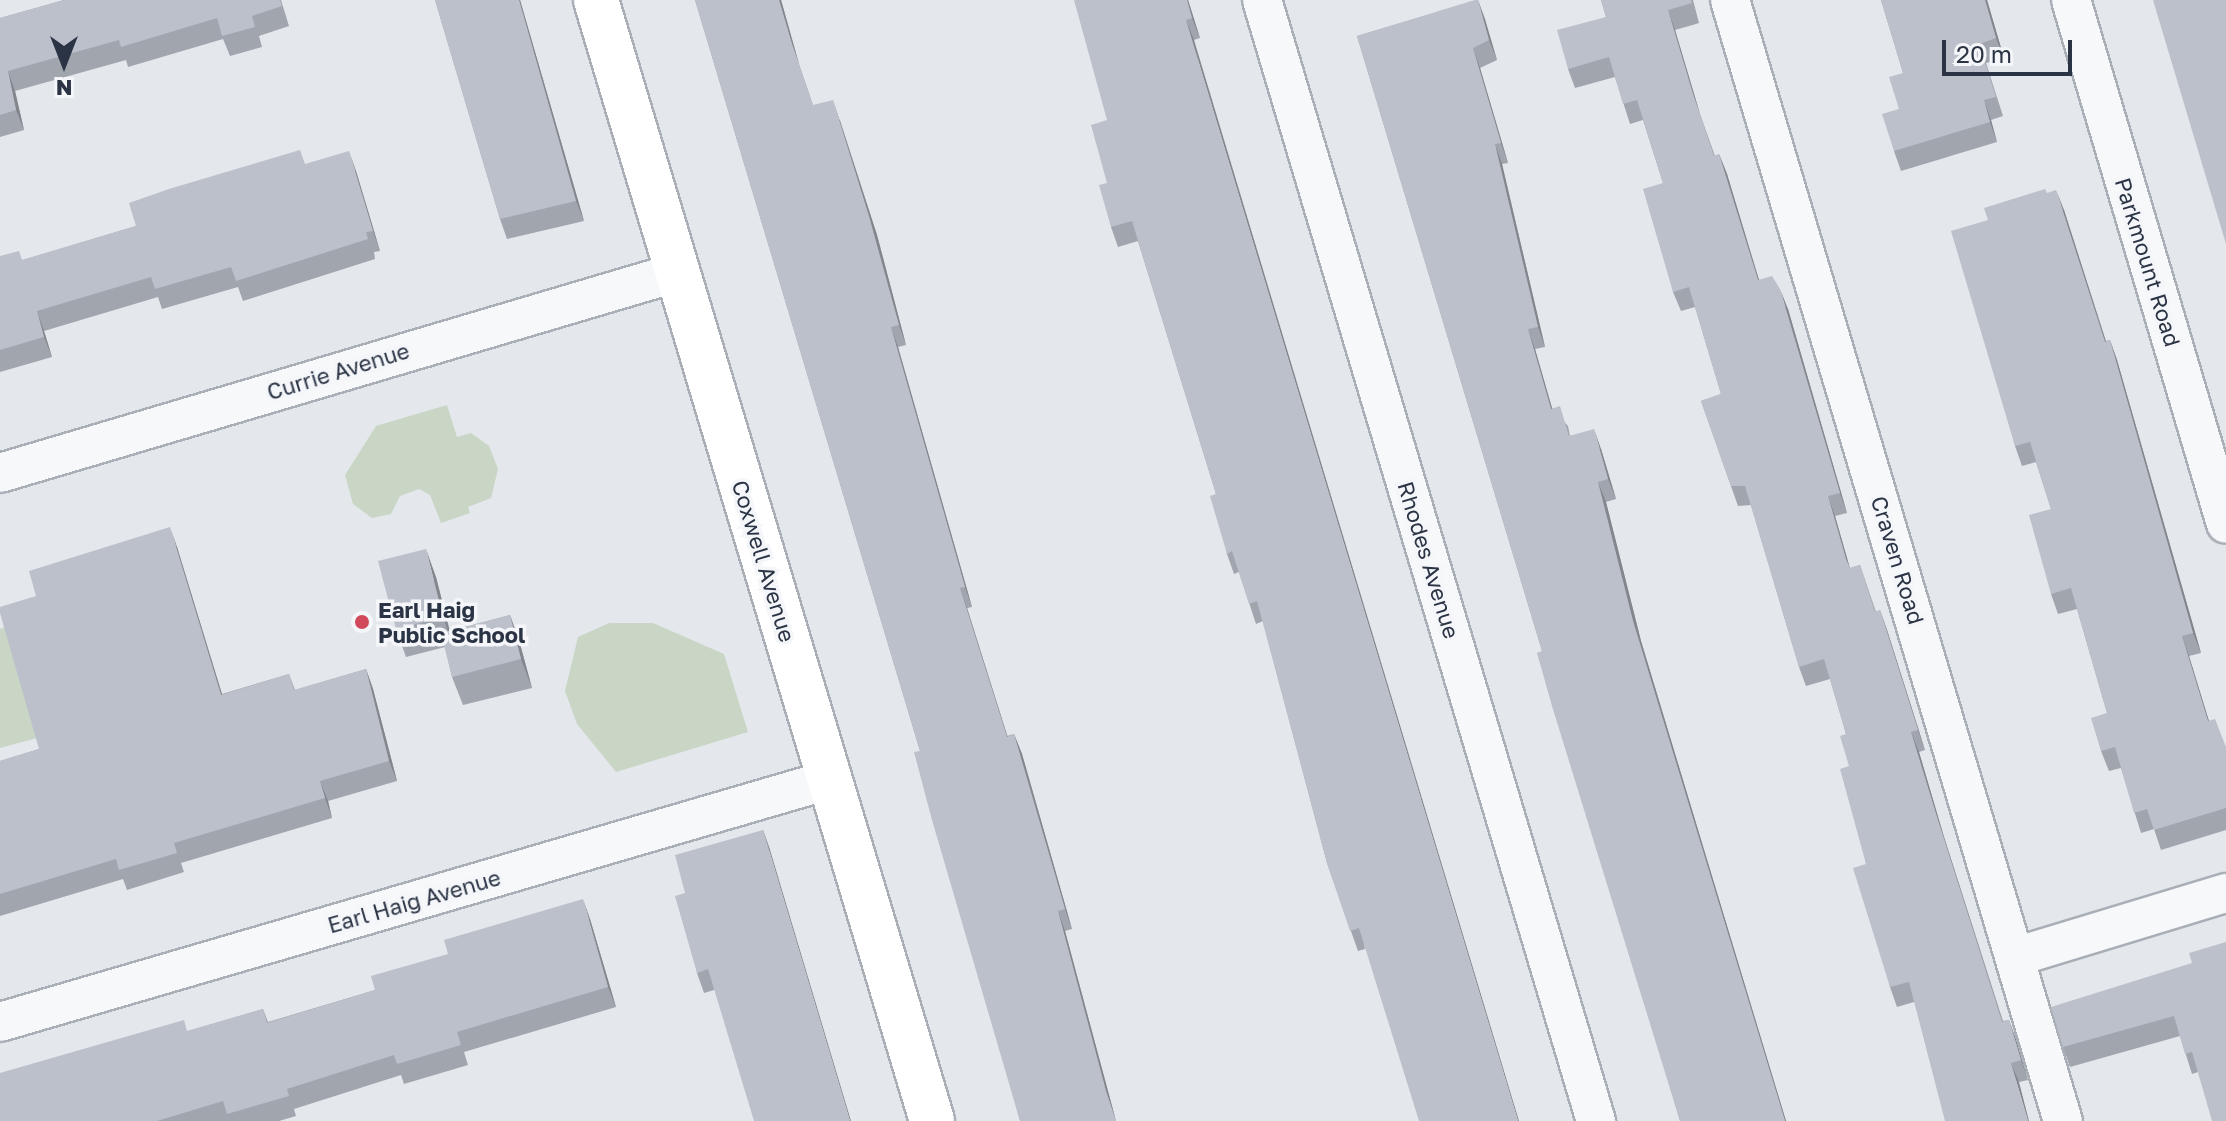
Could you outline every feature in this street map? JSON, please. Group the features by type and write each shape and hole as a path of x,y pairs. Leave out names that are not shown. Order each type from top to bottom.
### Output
{"main road":[{"name":"Coxwell Avenue","path":"596,0 932,1121"}],"street":[{"name":"Rhodes Avenue","path":"1262,0 1596,1121"},
{"name":"Craven Road","path":"1730,0 2063,1121"},
{"name":"Parkmount Road","path":"2071,0 2226,524"},
{"name":"Currie Avenue","path":"0,473 678,272"},
{"name":"Earl Haig Avenue","path":"0,1022 828,780"},
{"path":"2015,957 2226,893"}],"green space":[{"path":"447,405 457,437 471,433 489,446 498,469 491,498 468,507 470,513 441,523 430,495 419,489 400,496 391,514 372,518 353,504 345,475 376,426"},
{"path":"609,623 653,623 724,654 748,732 616,772 577,724 565,691 578,637"},
{"path":"6,627 37,738 0,748 0,629"}],"building":[{"path":"64,0 280,0 282,6 252,16 255,27 222,36 217,18 121,47 119,40 8,71 16,110 0,115 0,18"},
{"path":"435,0 519,0 576,201 500,219"},
{"path":"695,0 779,0 813,105 833,100 899,325 891,327 965,587 960,588 1007,737 1014,734 1065,909 1058,911 1116,1121 1020,1121 932,820 914,752 920,751"},
{"path":"1074,0 1187,0 1192,18 1186,20 1518,1121 1419,1121 1359,928 1350,931 1327,863 1257,601 1249,604 1232,551 1227,554 1210,496 1216,494 1132,221 1111,227 1099,185 1107,183 1091,125 1107,120"},
{"path":"1478,0 1489,40 1473,48 1501,143 1495,144 1538,327 1528,329 1551,409 1560,406 1569,436 1594,429 1608,479 1598,482 1633,621 1785,1121 1680,1121 1552,706 1537,653 1542,651 1357,36"},
{"path":"1601,0 1691,0 1692,3 1668,10 1693,94 1714,156 1719,154 1758,280 1772,276 1780,289 1840,493 1828,496 1846,559 1850,568 1860,565 1875,612 1880,610 1918,730 1911,732 1937,817 2002,1022 2009,1020 2021,1060 2011,1063 2028,1121 1945,1121 1909,982 1890,987 1853,868 1866,864 1840,769 1849,766 1840,736 1846,734 1824,659 1799,667 1745,486 1731,486 1701,401 1721,394 1689,287 1673,292 1643,189 1663,183 1637,100 1623,104 1609,57 1568,69 1557,30 1606,17"},
{"path":"1881,0 1985,0 1996,38 1979,44 1996,97 1984,100 1990,122 1894,151 1882,114 1899,109 1889,77 1903,73"},
{"path":"2153,0 2226,0 2226,244"},
{"path":"300,150 305,164 349,151 373,231 366,232 368,239 236,281 231,267 155,289 151,277 37,311 44,337 0,350 0,256 19,251 22,260 136,226 129,203"},
{"path":"2045,189 2047,193 2056,190 2105,342 2110,340 2193,633 2182,636 2208,721 2215,719 2226,747 2226,808 2154,830 2147,809 2134,813 2115,747 2101,751 2091,718 2107,713 2071,588 2051,594 2029,515 2051,509 2030,442 2015,446 1951,231 1988,220 1984,208"},
{"name":"Earl Haig Public School","path":"170,527 221,695 289,674 294,690 366,669 389,761 320,781 325,798 174,843 177,853 119,870 116,859 0,894 0,761 39,749 0,607 36,596 29,571"},
{"path":"426,549 443,617 396,629 378,561"},
{"path":"510,615 521,659 452,677 441,633"},
{"path":"763,830 850,1121 754,1121 708,969 697,973 675,896 685,893 675,855"},
{"path":"583,899 608,987 457,1032 461,1045 397,1064 394,1055 287,1089 289,1096 227,1114 223,1101 157,1121 0,1121 0,1073 184,1020 187,1031 263,1009 267,1023 375,990 371,976 448,954 444,940"},
{"path":"2226,942 2226,1121 2212,1121 2192,1052 2185,1054 2174,1016 2063,1047 2051,1007 2192,963 2189,953"}],"place":[{"name":"Earl Haig Public School","path":"362,622"}]}
